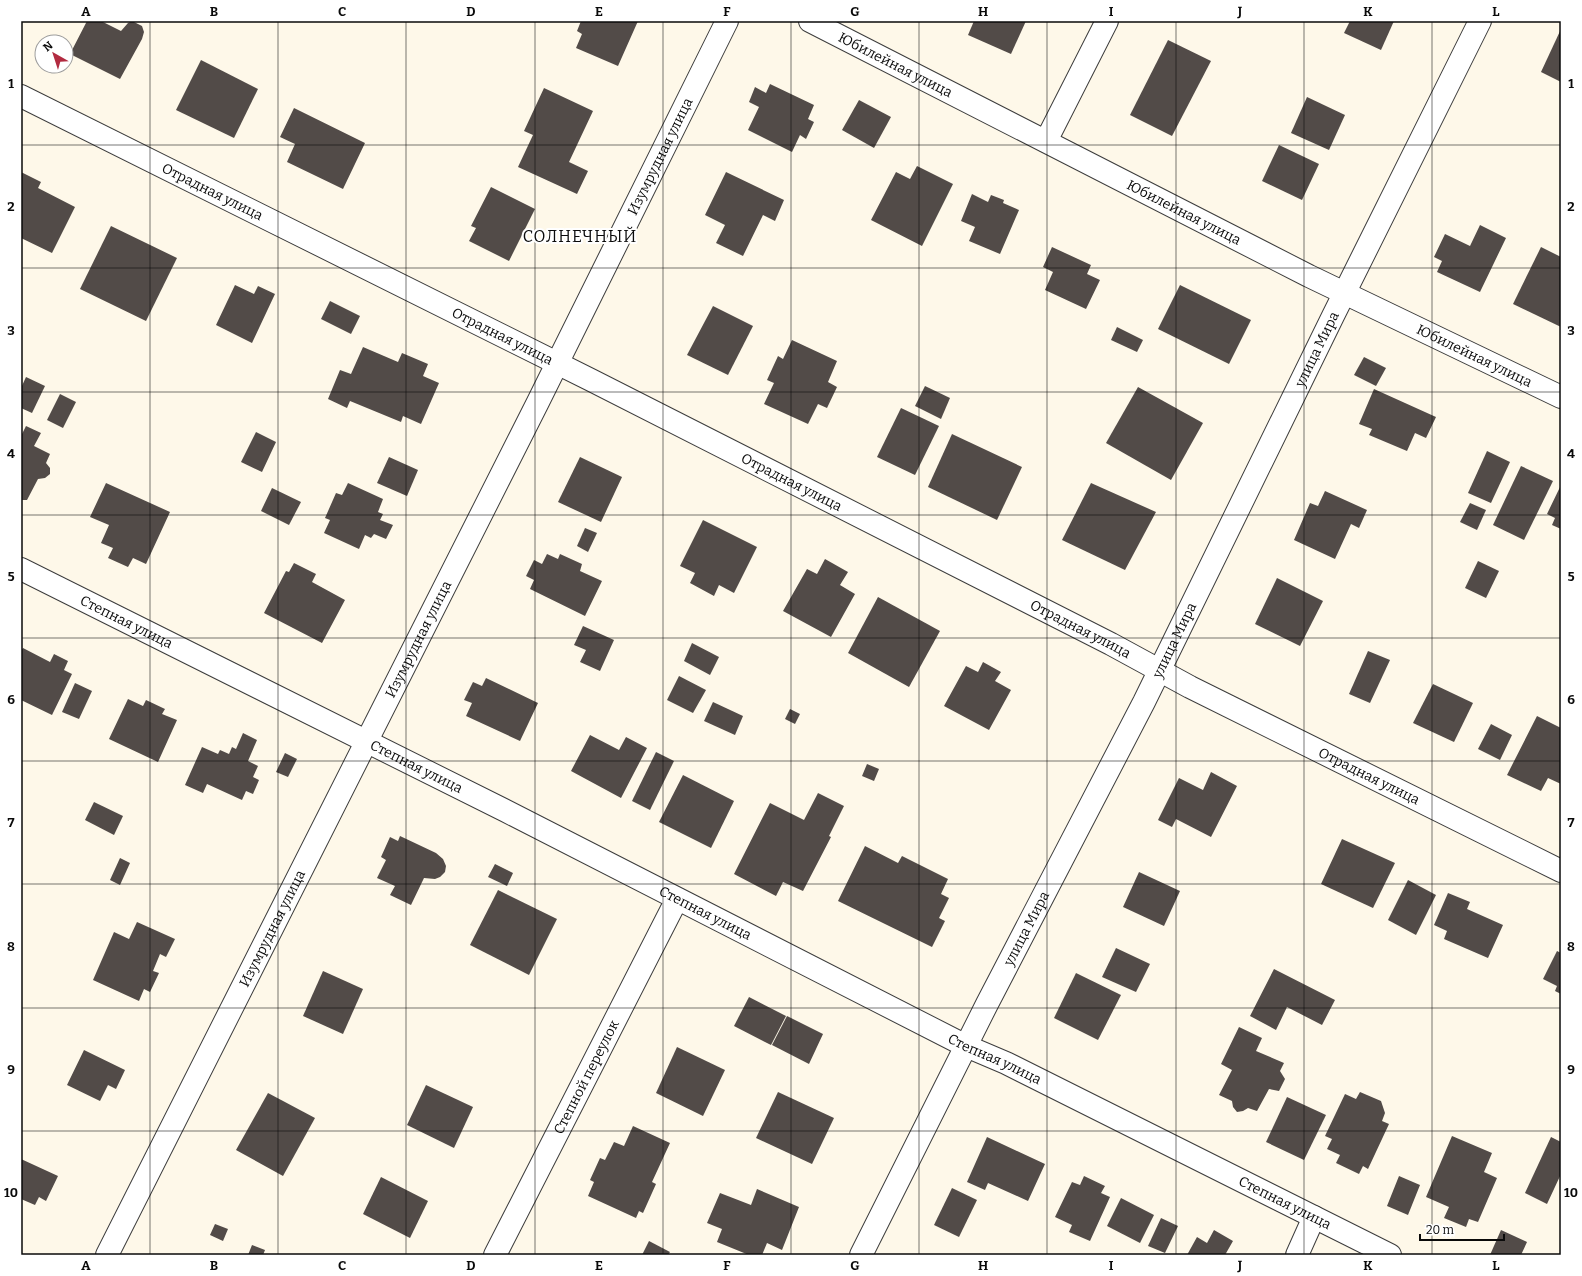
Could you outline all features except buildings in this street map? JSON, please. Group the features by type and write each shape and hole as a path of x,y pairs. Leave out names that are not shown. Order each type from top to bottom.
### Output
{"street":[{"name":"Изумрудная улица","path":"107,1255 557,363 727,21"},
{"name":"Юбилейная улица","path":"810,21 1344,293 1561,397"},
{"path":"1046,141 1107,21"},
{"name":"улица Мира","path":"861,1255 966,1046 1159,670 1344,293 1480,21"},
{"name":"Отрадная улица","path":"21,96 557,363 1159,670 1561,871"},
{"name":"Степная улица","path":"21,570 366,741 966,1046 1006,1063 1390,1255"},
{"name":"Степной переулок","path":"495,1255 677,899"},
{"path":"1296,1255 1314,1217"}],"district":[{"name":"СОЛНЕЧНЫЙ","path":"580,236"}]}
